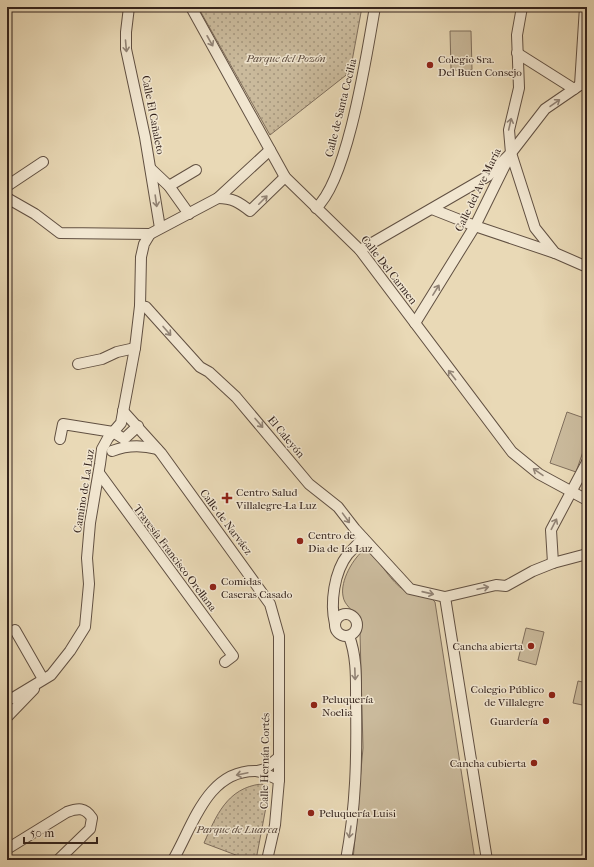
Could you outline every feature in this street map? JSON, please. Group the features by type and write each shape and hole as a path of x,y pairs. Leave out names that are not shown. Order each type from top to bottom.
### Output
{"street":[{"name":"Calle El Cañaleto","path":"129,7 126,32 126,49 152,170 160,228"},
{"name":"Calle Del Carmen","path":"191,7 285,177 360,250 512,452 539,474 572,490 587,500"},
{"name":"Calle de Santa Cecilia","path":"316,208 323,202 329,193 344,154 365,62 374,7"},
{"name":"Calle del Ave María","path":"415,323 475,226 511,153 509,130 519,88 517,35 522,7"},
{"path":"580,86 585,7"},
{"path":"517,53 580,86"},
{"path":"360,250 488,176 511,153 545,109 580,86"},
{"path":"7,198 35,214 60,233 150,234 218,198 270,150"},
{"path":"511,153 535,228 555,253"},
{"path":"7,186 44,162"},
{"path":"152,170 169,186 188,214"},
{"path":"169,186 196,170"},
{"path":"218,198 229,198 238,201 250,211 285,177"},
{"path":"432,209 475,226 555,253 587,268"},
{"name":"Camino de La Luz","path":"7,699 13,698 51,675 85,627 89,584 87,558 89,537 102,449 110,435 121,423 135,348 140,306 140,257 144,244 150,234"},
{"name":"El Caleyón","path":"140,306 146,307 200,367 209,372 236,397 309,484 338,506 363,538 410,589 445,597"},
{"path":"78,364 102,359 117,352 135,348"},
{"name":"Calle de Narváez","path":"123,411 157,449 270,604 279,636 280,662"},
{"path":"60,439 63,424 124,439"},
{"path":"99,469 112,451 138,426"},
{"path":"70,431 110,435"},
{"path":"112,451 122,447 138,446 157,449"},
{"path":"553,563 551,530 587,462"},
{"name":"Travesía Francisco Orellana","path":"99,469 229,659"},
{"path":"335,624 338,617 342,614 349,615 356,621 355,631 349,636 341,635 337,631 335,624 333,614 334,599 338,577 347,555 363,538"},
{"path":"487,860 445,597 496,585 506,586 533,570 587,554"},
{"path":"334,599 342,614"},
{"path":"7,717 43,679 15,630"},
{"path":"346,860 353,814 357,754 355,654 349,636"},
{"name":"Calle Hernán Cortés","path":"267,860 275,825 279,780 280,662"},
{"path":"175,859 205,799 224,780 239,774 264,769 279,757"},
{"path":"257,771 279,780"},
{"path":"7,849 67,812 78,808 88,811 92,818 90,829 58,860"}],"green space":[{"name":"Parque del Pozón","path":"198,7 362,7 350,72 270,135"},
{"path":"450,31 471,31 472,70 451,70"},
{"path":"567,412 587,419 587,440 576,472 550,463"},
{"path":"365,549 370,550 399,587 408,592 425,595 435,602 475,860 353,860 363,748 360,633 358,619 345,602 343,596 343,584 348,570 360,553"},
{"name":"Cancha abierta","path":"526,628 544,632 536,665 518,660"},
{"path":"578,681 587,683 587,706 573,703"},
{"name":"Parque de Luarca","path":"261,784 265,785 269,791 256,860 249,860 204,843 218,814 231,797 239,791"}],"place":[{"name":"Colegio Sra. Del Buen Consejo","path":"430,65"},
{"name":"Centro Salud Villalegre-La Luz","path":"227,498"},
{"name":"Centro de Dia de La Luz","path":"300,541"},
{"name":"Comidas Caseras Casado","path":"213,587"},
{"name":"Cancha abierta","path":"531,646"},
{"name":"Colegio Público de Villalegre","path":"552,695"},
{"name":"Peluquería Noelia","path":"314,705"},
{"name":"Guardería","path":"546,721"},
{"name":"Cancha cubierta","path":"534,763"},
{"name":"Peluquería Luisi","path":"311,813"}]}
